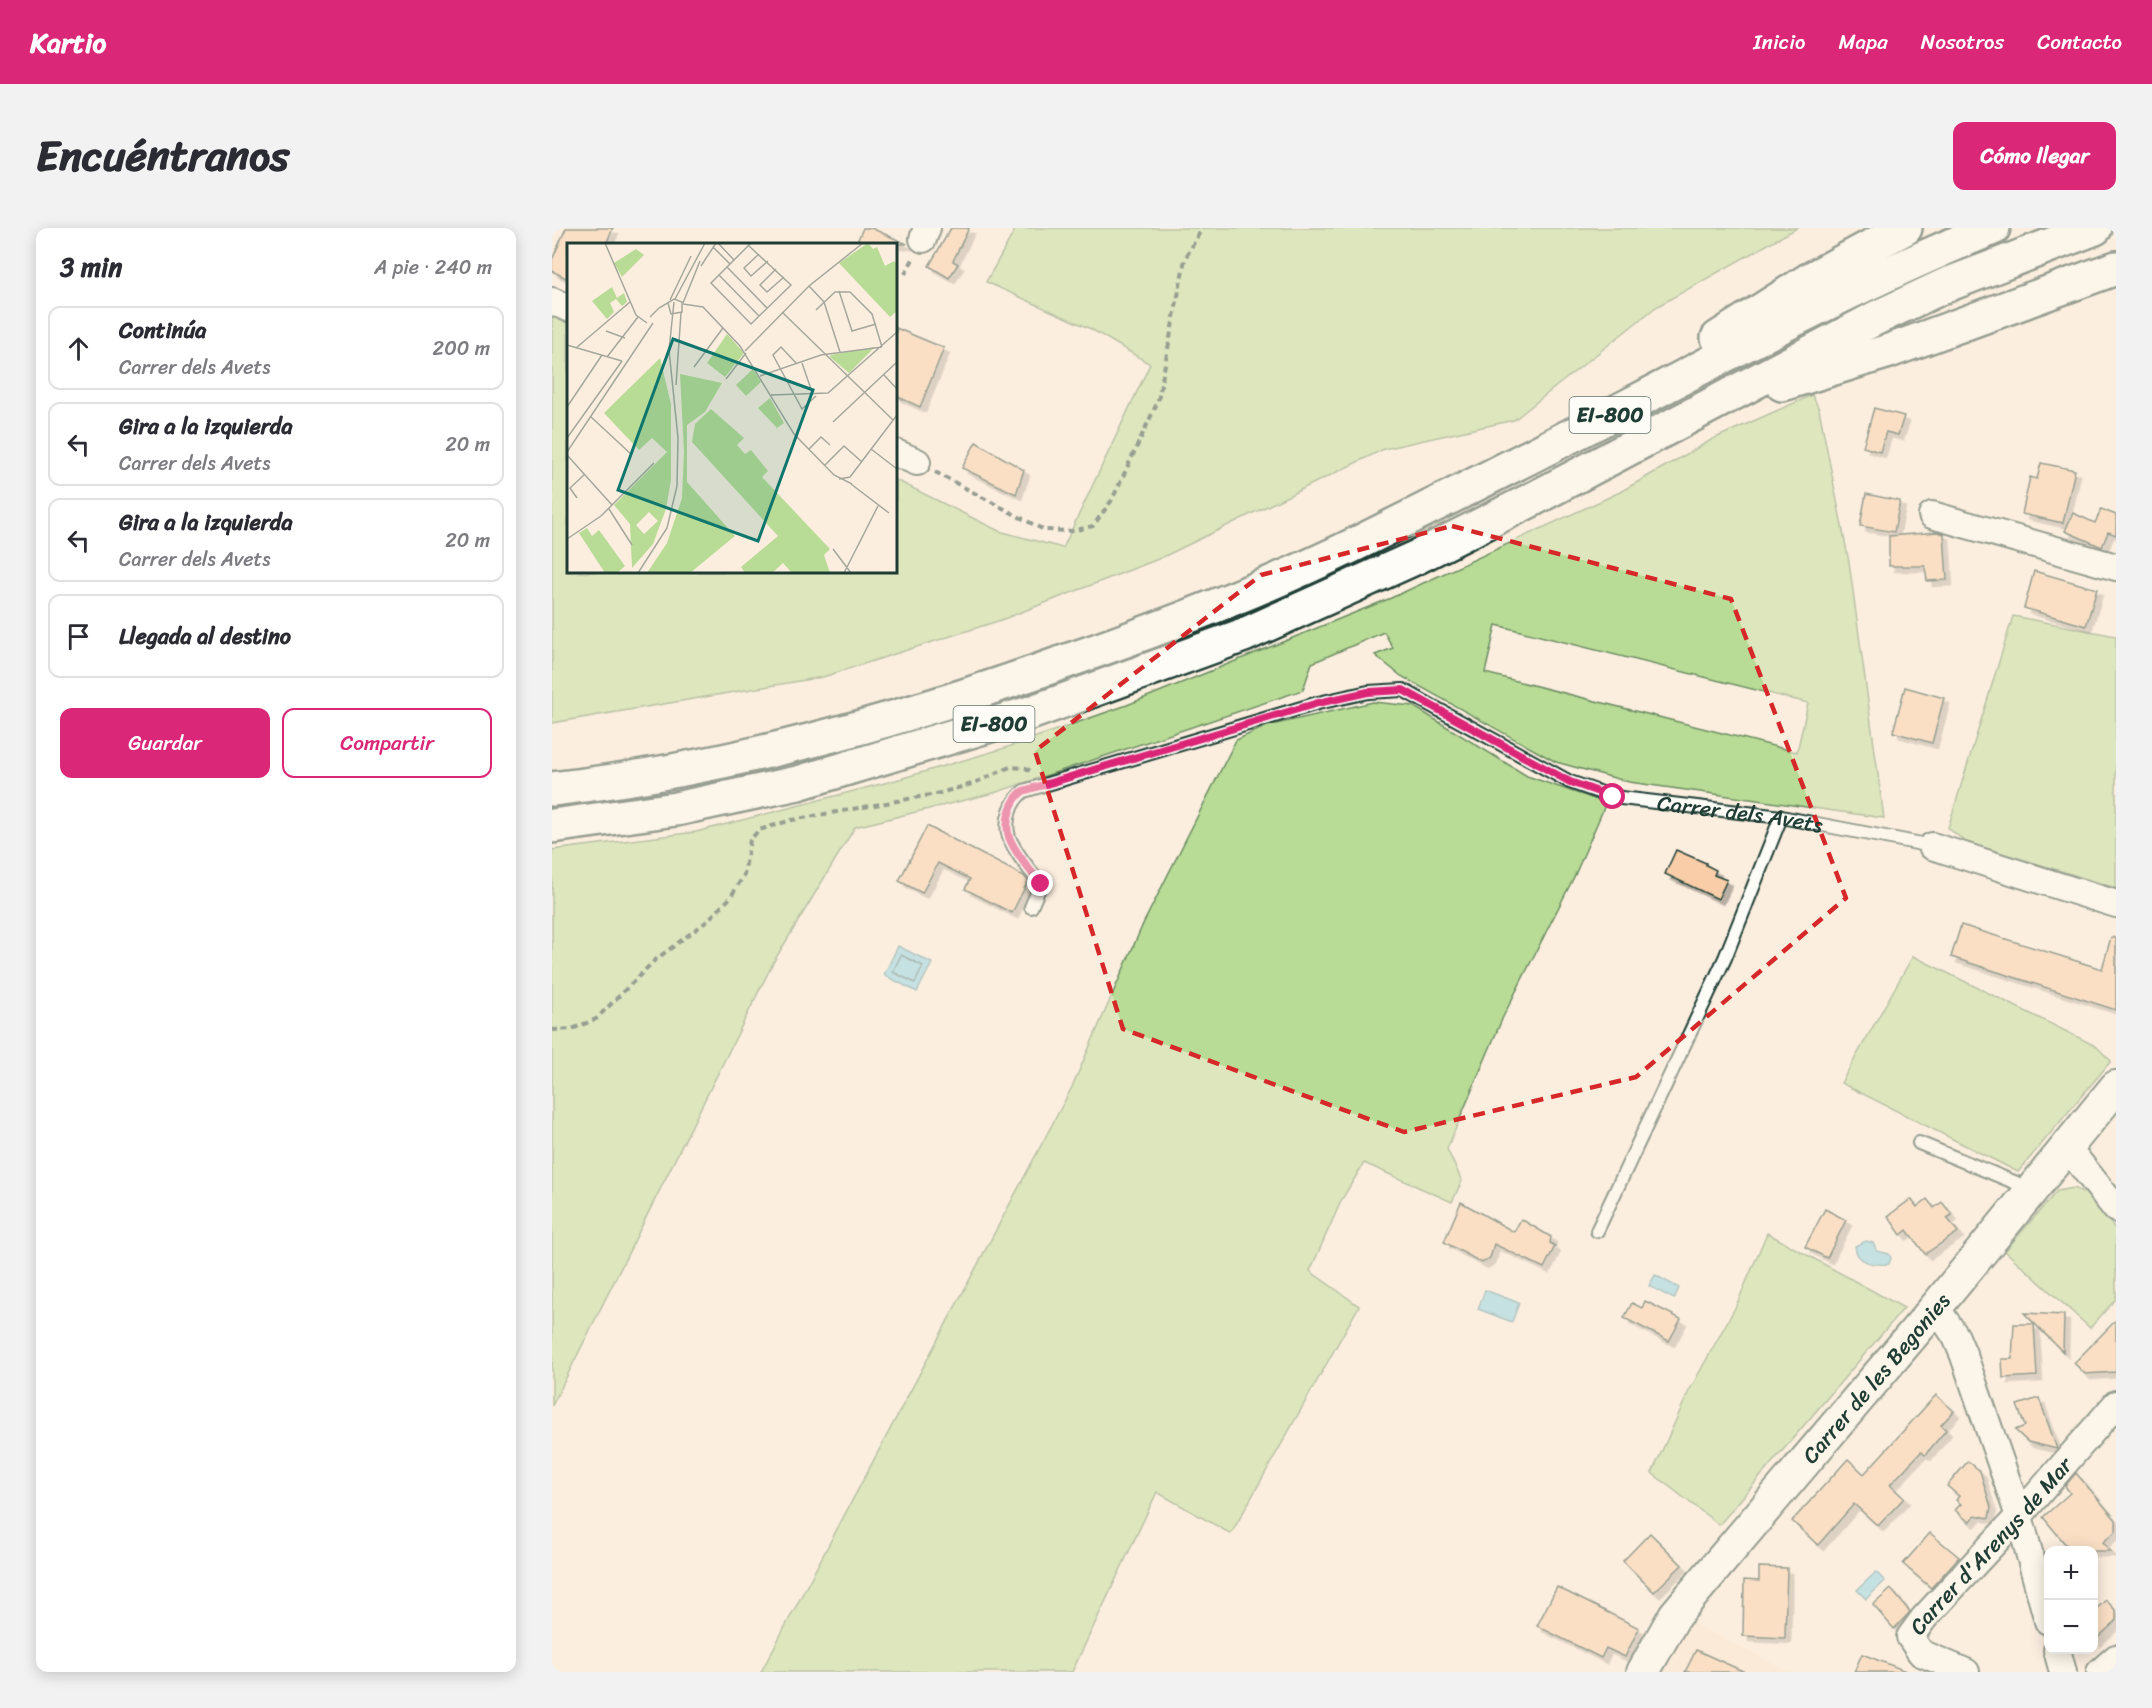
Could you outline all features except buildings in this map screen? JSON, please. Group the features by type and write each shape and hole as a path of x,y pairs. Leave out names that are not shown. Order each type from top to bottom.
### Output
{"highway":[{"path":"1632,404 1691,357 1758,311 1809,280 1905,228"},
{"name":"EI-800","path":"552,789 672,772 790,747 923,710 1112,645 1228,602 1353,545 1862,285 1993,228"},
{"name":"EI-800","path":"552,826 676,809 798,783 1030,713 1244,635 1417,556 1535,498 1853,330 1944,286 2095,228"},
{"path":"1705,408 1889,351 2116,268"}],"street":[{"path":"552,301 567,308"},
{"path":"1932,514 2116,567"},
{"name":"Carrer dels Avets","path":"1932,846 2116,904"},
{"name":"Carrer de les Begonies","path":"1643,1672 1675,1615 1936,1307 2116,1087"},
{"path":"2067,1147 2116,1209"},
{"path":"1936,1307 1956,1338 1964,1356 2019,1516 2044,1604"},
{"name":"Carrer d'Arenys de Mar","path":"1966,1672 1920,1653 1910,1637 1924,1618 2019,1516 2116,1404"},
{"path":"2058,1654 2063,1672"},
{"path":"2100,1672 2116,1659"}],"lane":[{"name":"Carrer dels Avets","path":"1031,907 1041,884 1009,836 1008,823 1015,798 1023,791 1318,703 1368,692 1403,690 1570,782 1613,797 1781,817 1932,846"},
{"path":"1597,1231 1725,958 1781,817"},
{"path":"1919,1143 2032,1190"}],"path":[{"path":"906,458 1044,530 1071,531 1093,526 1112,500 1158,401 1185,259 1202,228"},
{"path":"552,1030 572,1029 596,1019 655,960 706,922 730,898 744,875 750,840 759,830 792,820 936,794 972,784 1010,767 1026,768 1049,783"}],"highlighted area":[{"path":"1452,526 1731,599 1846,898 1636,1077 1404,1132 1123,1029 1035,751 1261,575"}],"shaded area":[{"path":"1683,1618 1791,1672 1658,1672"}],"green space":[{"path":"1016,228 1797,228 1656,307 1514,420 1384,449 1161,558 1001,620 823,677 552,723 552,310 567,318 567,573 897,573 897,480 999,531 1063,548 1150,364 1091,329 986,282"},
{"path":"1812,395 1819,409 1849,562 1884,818 1629,782 1556,762 1401,676 1375,655 1393,648 1384,632 1312,663 1303,690 994,793 855,827 774,961 552,1406 552,850 696,832 896,780 1005,748 1127,705 1391,598 1620,492 1713,439","holes":["1496,625 1808,703 1797,752 1485,673"]},
{"path":"2013,616 2116,636 2116,888 1966,842 1948,828"},
{"path":"1373,702 1413,706 1527,776 1606,803 1575,875 1503,1017 1447,1149 1462,1181 1452,1202 1364,1163 1342,1199 1310,1271 1359,1306 1231,1534 1157,1492 1072,1672 761,1672 1072,1087 1143,924 1236,740 1267,726"},
{"path":"1913,956 2096,1046 2111,1061 2018,1172 1841,1083"},
{"path":"2074,1188 2089,1195 2116,1230 2116,1299 2090,1328 2005,1251 2057,1191"},
{"path":"1767,1233 1904,1308 1719,1525 1652,1473 1689,1391 1736,1306"}],"water":[{"path":"898,946 932,963 917,992 884,975"},
{"path":"1866,1241 1873,1243 1877,1251 1889,1254 1891,1258 1889,1264 1867,1262 1859,1257 1855,1246"},
{"path":"1655,1275 1679,1288 1674,1299 1649,1286"},
{"path":"1485,1290 1519,1303 1512,1322 1478,1309"},
{"path":"1876,1572 1885,1581 1866,1599 1857,1590"}],"route":[{"path":"1041,884 1009,836 1008,823 1011,808 1015,798 1023,791 1318,703 1368,692 1403,690 1570,782 1613,797"}]}
